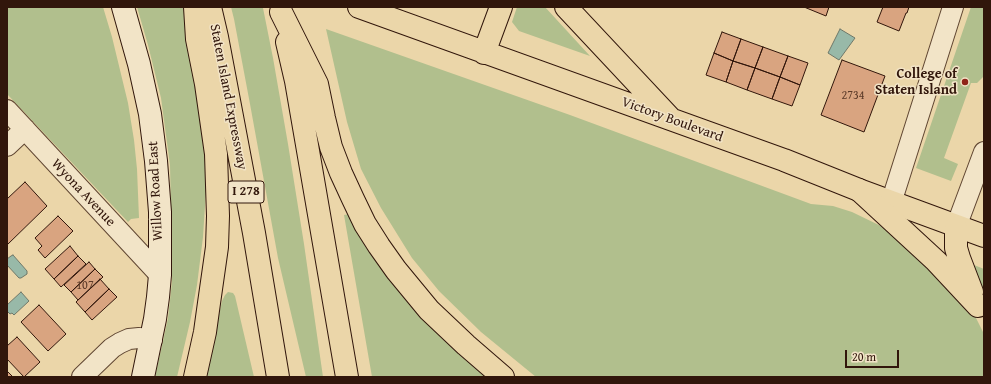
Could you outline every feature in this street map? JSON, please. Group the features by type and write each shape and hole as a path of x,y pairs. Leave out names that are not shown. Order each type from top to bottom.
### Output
{"main road":[{"name":"Willow Road East","path":"123,7 139,64 152,128 160,212 160,275 158,297 152,340 143,377"},
{"path":"195,7 197,39 206,84 216,154 218,216 210,303 195,377"},
{"name":"Staten Island Expressway","path":"210,7 254,233 278,377"},
{"name":"Victory Boulevard","path":"358,7 784,160 859,190 984,236"},
{"path":"484,53 501,7"},
{"path":"566,7 672,120"},
{"path":"281,10 296,81 347,377"},
{"path":"281,10 317,84 331,147 341,173 365,224 396,270 429,310 455,336 503,377"},
{"path":"859,190 936,261 981,312"},
{"path":"956,226 956,248 981,312"}],"street":[{"path":"891,202 953,7"},
{"name":"Wyona Avenue","path":"7,110 160,275"},
{"path":"7,146 25,129"},
{"path":"956,226 984,152"},
{"path":"82,377 112,348 120,343 129,339 139,338 152,340"}],"green space":[{"path":"7,7 103,7 128,103 137,169 139,218 131,219 128,222 7,94"},
{"path":"137,7 183,7 201,100 207,175 203,237 197,285 177,377 155,377 168,318 172,282 170,165 161,98"},
{"path":"231,7 263,8 288,144 323,377 306,377 278,258"},
{"path":"517,7 545,7 590,56 519,31 512,22"},
{"name":"College of Staten Island","path":"971,7 984,7 984,76 977,83 971,83 944,158 958,164 951,181 916,168"},
{"path":"326,29 570,115 811,204 833,206 852,212 885,228 972,310 984,334 984,377 536,377 481,332 439,291 412,258 381,208 361,169 347,122"},
{"path":"354,213 495,377 372,377 344,215"},
{"path":"969,263 984,269 984,295 977,283"},
{"path":"228,292 233,293 235,296 254,377 205,377 222,301"}],"shaded area":[{"path":"840,29 855,38 839,60 828,53"},
{"path":"13,255 27,271 27,274 21,278 19,278 7,265 7,259"},
{"path":"21,292 29,301 14,315 12,313 10,314 7,311 7,305"}],"building":[{"path":"804,7 829,7 826,16"},
{"path":"883,7 909,7 899,31 877,22"},
{"path":"722,32 741,39 733,61 714,53"},
{"path":"741,39 763,47 755,68 733,61"},
{"path":"763,47 788,56 780,77 755,68"},
{"path":"714,53 733,61 726,82 706,75"},
{"path":"788,56 808,63 800,85 780,77"},
{"path":"842,60 885,76 864,132 821,115"},
{"path":"733,61 755,68 747,90 726,82"},
{"path":"755,68 780,77 772,99 747,90"},
{"path":"780,77 800,85 792,106 772,99"},
{"path":"25,182 47,206 7,245 7,199"},
{"path":"58,216 73,231 45,258 38,250 42,246 35,238"},
{"path":"70,246 78,256 54,279 45,269"},
{"path":"78,256 86,264 61,287 54,279"},
{"path":"89,262 95,269 71,292 64,285"},
{"path":"95,269 103,277 78,300 71,292"},
{"path":"100,279 109,289 85,312 76,302"},
{"path":"109,289 117,297 92,320 85,312"},
{"path":"39,305 66,334 48,351 21,322"},
{"path":"17,337 40,362 24,377 7,359 7,346"},
{"path":"7,371 13,377 7,377"}],"place":[{"name":"College of Staten Island","path":"965,82"}]}
